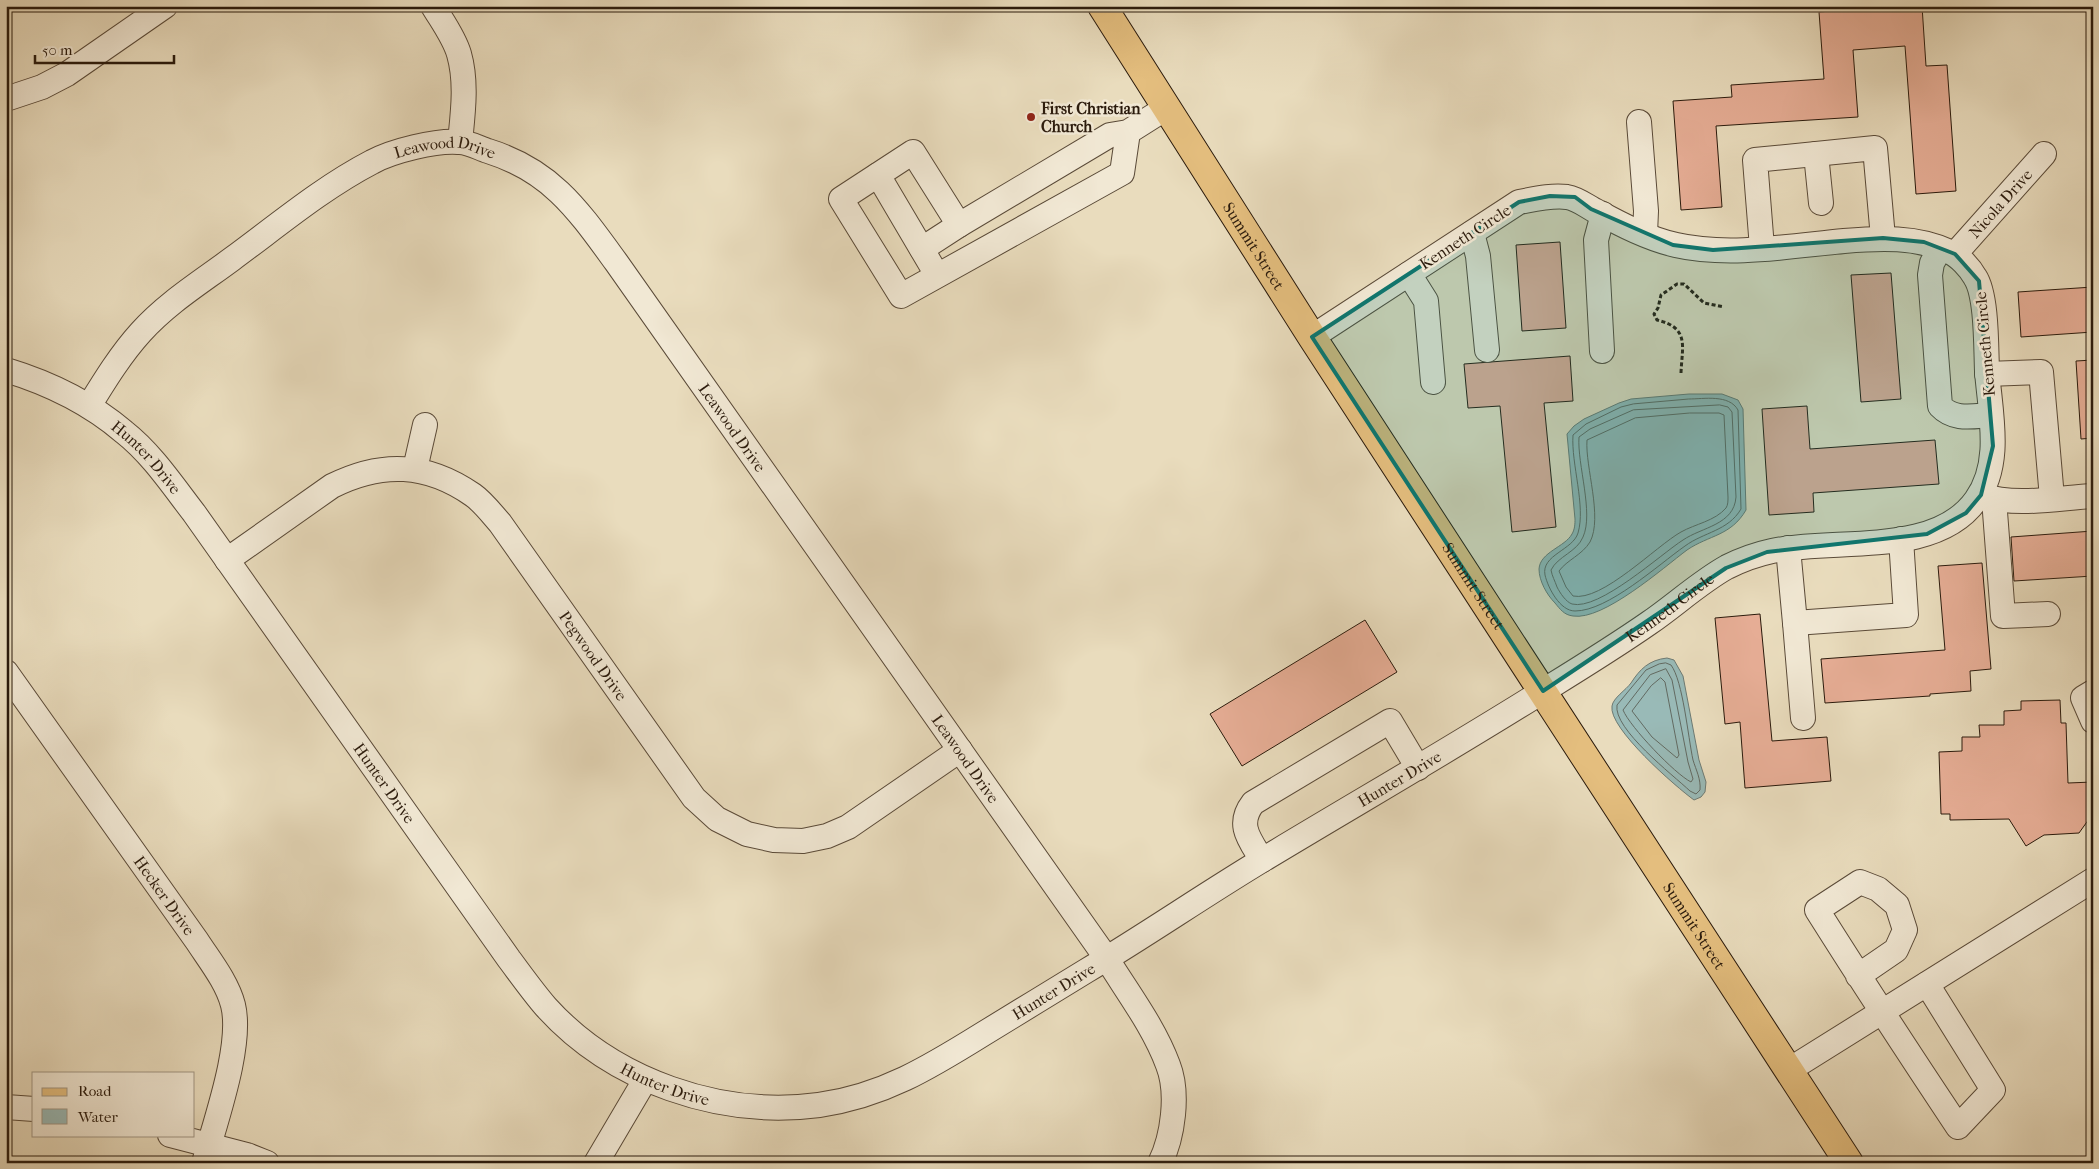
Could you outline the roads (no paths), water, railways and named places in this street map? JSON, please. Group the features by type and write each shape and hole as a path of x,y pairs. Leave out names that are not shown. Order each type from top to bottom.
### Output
{"main road":[{"name":"Summit Street","path":"1102,6 1312,336 1849,1163"}],"street":[{"path":"6,99 42,87 67,74 165,6"},
{"path":"433,6 458,52 463,73 464,96 460,142"},
{"path":"922,249 958,225 1110,136 1128,132 1166,108"},
{"path":"1639,122 1646,211 1645,234"},
{"path":"958,225 913,152 841,199 901,296 1122,173 1128,132"},
{"name":"Leawood Drive","path":"89,406 105,378 123,354 162,311 299,209 372,162 394,153 423,146 460,142 507,157 529,167 555,186 580,213 960,750 1106,959 1153,1033 1169,1067 1174,1098 1172,1122 1164,1155 1160,1163"},
{"path":"1762,248 1755,160 1875,148 1883,238"},
{"path":"1816,154 1821,203"},
{"name":"Nicola Drive","path":"1991,415 1957,417 1947,414 1940,406 1930,275 1932,263 1948,251 2044,154"},
{"path":"878,175 937,275"},
{"name":"Kenneth Circle","path":"1312,336 1519,202 1550,196 1575,198 1591,209 1645,234 1673,245 1697,248 1714,250 1762,248 1883,238 1924,242 1948,251 1979,281 1985,325 1993,446 1987,497 1947,525 1927,534 1901,539 1788,548 1767,552 1726,568 1646,625 1543,692"},
{"path":"1602,214 1596,240 1602,351"},
{"path":"1472,233 1478,256 1486,350"},
{"path":"1409,274 1426,301 1433,382"},
{"name":"Hunter Drive","path":"6,370 36,379 89,406 126,433 160,469 227,560 509,959 546,1007 582,1040 608,1058 645,1080 685,1094 744,1105 788,1107 852,1098 906,1080 1106,959 1262,860 1543,692"},
{"path":"1987,374 2041,372 2052,498"},
{"path":"416,469 425,425"},
{"name":"Pegwood Drive","path":"227,560 332,486 351,476 376,470 416,469 447,480 475,496 500,523 694,798 718,819 747,834 774,840 804,841 827,836 848,827 960,750"},
{"path":"2048,614 2003,616 1987,497 2009,501 2093,496"},
{"path":"1795,623 1906,615 1901,539"},
{"path":"1788,548 1803,718"},
{"name":"Hecker Drive","path":"6,672 197,941 224,983 233,1005 236,1030 233,1052 206,1154"},
{"path":"2093,692 2083,698 2093,721"},
{"path":"1262,860 1246,835 1244,823 1246,811 1253,804 1381,726 1390,721 1418,768"},
{"path":"1789,1070 2093,880"},
{"path":"1858,976 1896,950 1905,930 1897,905 1878,889 1860,882 1817,910 1858,976 1881,1012 1958,1127 1993,1090 1927,984"},
{"path":"596,1163 645,1080"},
{"path":"6,1106 32,1109"},
{"path":"172,1136 206,1154 247,1155 267,1163"}],"water":[{"path":"1689,394 1722,394 1738,400 1743,409 1746,510 1740,519 1727,530 1687,550 1616,602 1586,615 1573,616 1567,614 1546,592 1540,578 1539,569 1540,563 1548,554 1569,539 1574,528 1575,519 1567,434 1584,419 1631,399"},
{"path":"1667,658 1674,660 1683,676 1699,760 1706,782 1705,792 1701,797 1694,800 1673,783 1631,742 1614,716 1612,706 1617,697 1646,666"}],"place":[{"name":"First Christian Church","path":"1031,117"}]}
